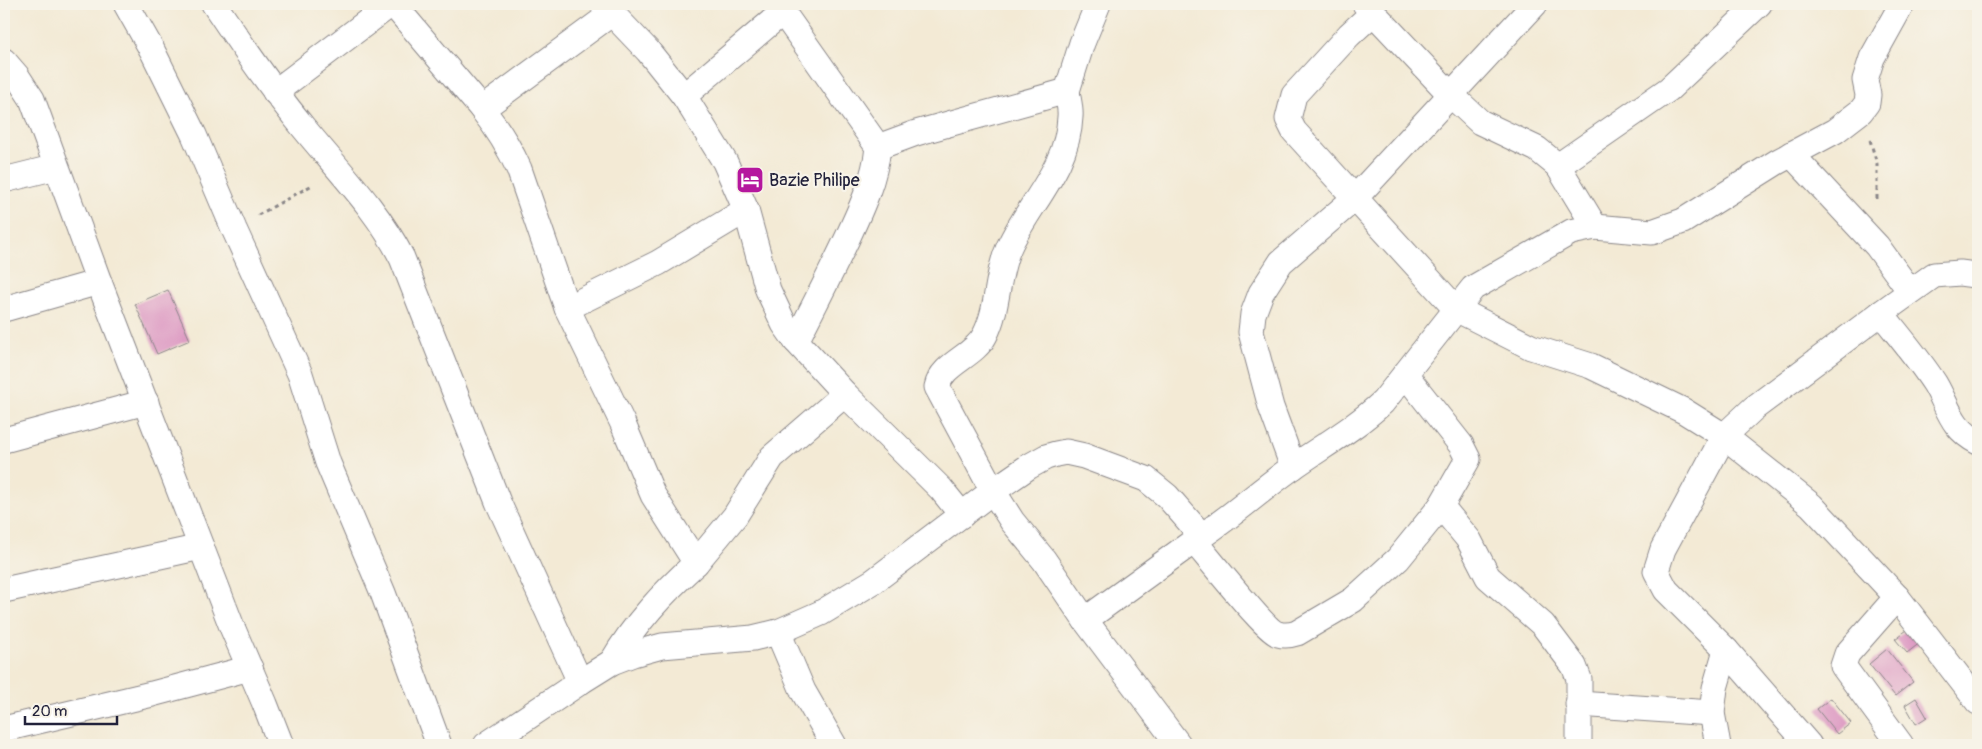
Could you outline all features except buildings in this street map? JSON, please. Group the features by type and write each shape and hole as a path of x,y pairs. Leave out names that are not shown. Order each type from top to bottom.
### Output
{"street":[{"path":"126,4 152,50 194,135 234,229 300,374 328,463 383,593 439,745"},
{"path":"214,4 243,49 275,92 340,170 388,232 402,258 498,502 580,682"},
{"path":"275,92 392,4 482,109 504,138 519,169 567,308 623,424 653,495 696,563"},
{"path":"1098,4 1082,43 1067,91 1070,116 1065,146 1047,186 1008,248 992,318 985,336 977,347 944,373 937,387 1012,521 1044,560 1084,620 1179,745"},
{"path":"1293,467 1271,407 1251,332 1253,314 1261,293 1281,262 1355,198 1535,4"},
{"path":"1558,166 1668,89 1759,4"},
{"path":"1084,620 1293,467 1330,444 1370,413 1382,402 1473,288 1571,232 1595,227 1652,232 1683,220 1791,154 1835,131 1861,111 1867,103 1865,80 1872,58 1902,4"},
{"path":"684,96 780,8 878,147 868,191 858,216 829,278 796,341"},
{"path":"1595,227 1558,166 1538,149 1480,122 1450,94 1370,8 1349,35 1294,94 1288,119 1294,131 1456,309 1530,347 1591,366 1636,387 1684,410 1724,436 1811,505 1897,597 1978,702"},
{"path":"482,109 607,9 648,51 684,96 725,162 746,210 768,290 784,324 796,341 845,394 941,489 962,515"},
{"path":"4,61 17,76 32,99 99,282 201,547 281,745"},
{"path":"878,147 916,133 1067,91"},
{"path":"1791,154 1877,246 1910,291"},
{"path":"4,180 56,167"},
{"path":"567,308 658,263 746,210"},
{"path":"1809,745 1726,650 1666,590 1656,571 1663,549 1724,436 1754,408 1881,312 1934,275 1977,272"},
{"path":"4,309 99,282"},
{"path":"1881,312 1935,385 1953,422 1978,442"},
{"path":"486,745 612,662 662,646 753,638 778,632 822,613 874,581 994,491 1046,457 1066,452 1084,456 1137,475 1156,485 1167,496 1257,614 1275,633 1289,635 1297,633 1360,595 1398,559 1441,506 1468,459 1461,445 1405,374"},
{"path":"612,662 624,641 642,617 696,563 735,516 772,457 845,394"},
{"path":"4,440 146,402"},
{"path":"1441,506 1469,540 1488,577 1542,625 1566,654 1579,679 1579,745"},
{"path":"4,590 201,547"},
{"path":"1897,597 1847,654 1843,666 1901,745"},
{"path":"778,632 803,691 834,745"},
{"path":"1718,745 1712,713 1715,688 1726,650"},
{"path":"4,729 152,694 250,668"},
{"path":"1578,704 1712,713"}],"path":[{"path":"1861,111 1877,164 1877,246"},
{"path":"234,229 340,170"}],"place":[{"name":"Bazie Philipe","path":"750,180"}]}
